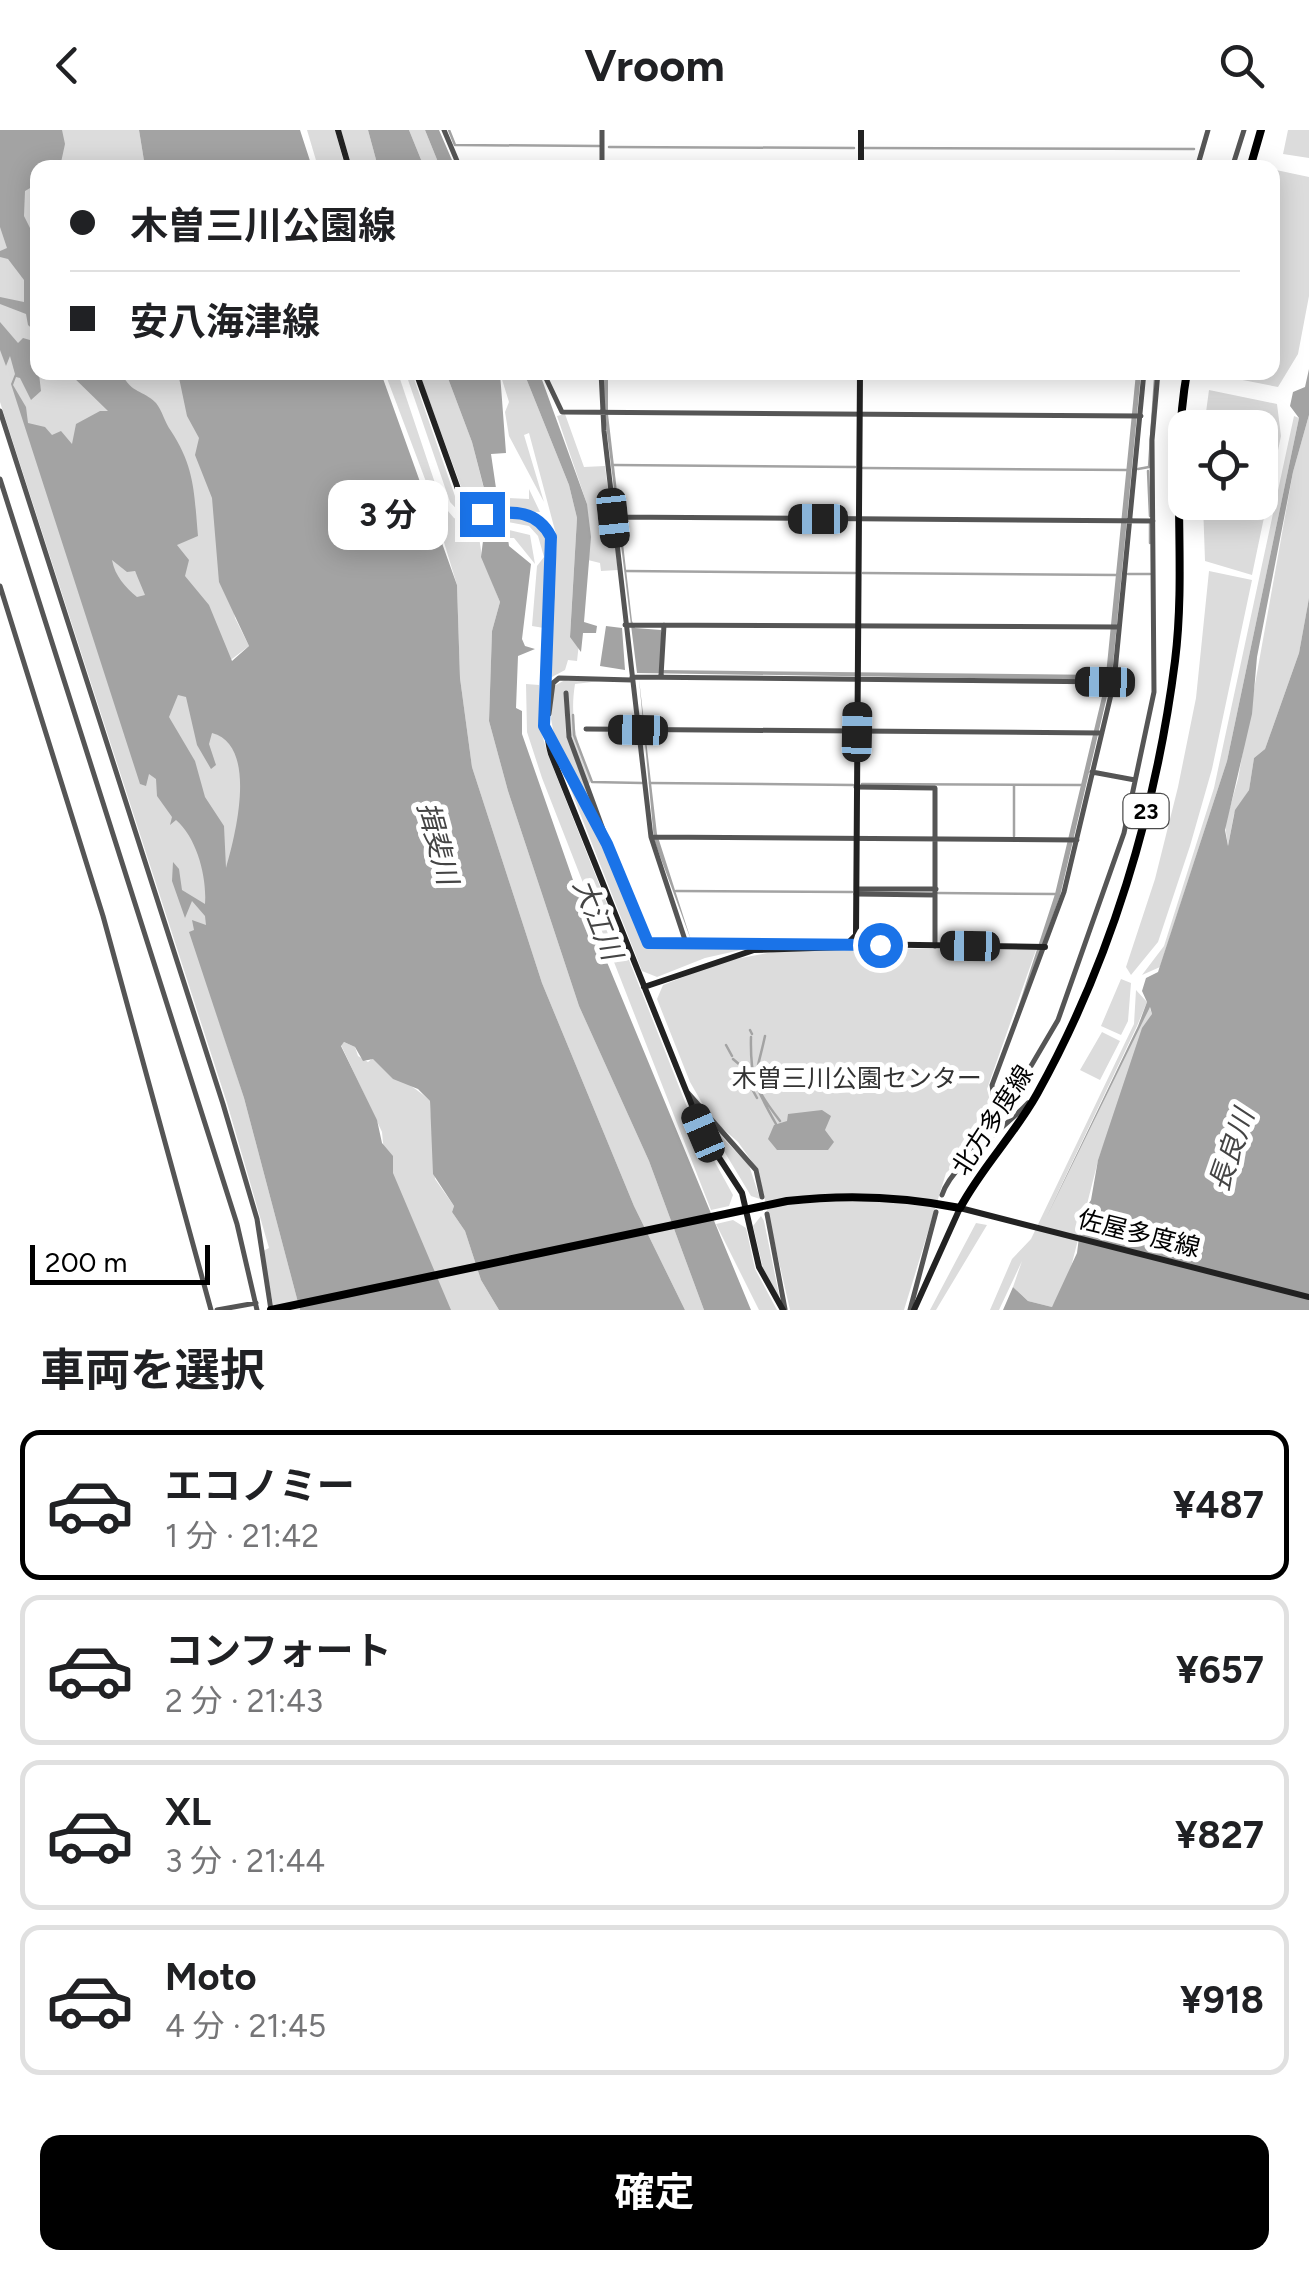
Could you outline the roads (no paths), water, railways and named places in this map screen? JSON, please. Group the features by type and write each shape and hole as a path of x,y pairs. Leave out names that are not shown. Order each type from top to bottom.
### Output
{"main road":[{"path":"338,130 346,160"},
{"path":"861,160 862,130"},
{"path":"1252,160 1261,130"},
{"path":"419,380 463,503 482,514 518,512 536,517 551,537 544,726 551,754 703,1133 735,1177 759,1267 784,1310"},
{"path":"852,944 857,891 860,380"},
{"name":"北方多度線","path":"271,1310 746,1208 836,1195 894,1196 960,1208 1038,1094 1105,946 1135,855 1157,760 1178,631 1178,437 1185,380"},
{"path":"644,987 720,959 775,947 1041,947"},
{"path":"912,1310 960,1208"},
{"name":"佐屋多度線","path":"960,1208 1309,1296"}],"street":[{"path":"444,130 457,160"},
{"path":"602,130 602,160"},
{"path":"1199,160 1208,130"},
{"path":"1235,160 1244,130"},
{"path":"547,380 562,412 1137,416"},
{"path":"602,380 632,679 654,838 686,943"},
{"path":"996,1112 992,1085 1076,840 1092,772 1110,682 1143,380"},
{"path":"970,1157 996,1112 1046,1043 1074,984 1110,880 1135,780 1154,692 1153,521 1158,380"},
{"path":"0,411 223,1104 257,1219 271,1310"},
{"path":"0,479 231,1205 256,1306 214,1310 103,916 0,586"},
{"path":"616,518 1153,521"},
{"path":"629,625 1116,627"},
{"path":"662,674 664,625"},
{"path":"607,844 544,726 553,682 559,678 632,679 662,674 1110,682"},
{"path":"566,693 569,737 648,943 775,947"},
{"path":"586,730 1098,733"},
{"path":"1092,772 1135,780"},
{"path":"856,786 936,788 935,946"},
{"path":"654,838 1076,840"},
{"path":"857,891 936,892"},
{"path":"686,1091 756,1170 762,1197"},
{"path":"942,1195 956,1169 1038,1094"},
{"path":"912,1310 936,1212"},
{"path":"767,1214 784,1310"}],"water":[{"path":"0,130 62,130 65,144 62,160 30,160 24,216 30,228 30,327 26,314 0,304 0,297 24,302 24,280 8,259 0,257 0,251 7,248 0,227"},
{"path":"139,130 300,130 310,160 144,160"},
{"path":"368,130 409,130 421,160 376,160"},
{"path":"425,130 439,130 452,160 437,160"},
{"name":"揖斐川","path":"0,322 18,343 23,338 30,340 30,380 40,380 41,391 31,400 20,378 16,377 13,385 26,407 28,423 45,427 52,435 61,431 72,444 76,424 100,411 108,411 76,380 126,380 156,403 185,457 192,481 198,536 177,545 189,560 185,576 209,605 232,661 249,646 219,582 212,498 195,455 199,438 187,416 179,380 384,380 457,585 460,678 472,767 542,983 634,1206 685,1310 499,1310 481,1280 465,1231 452,1212 454,1206 433,1174 430,1101 418,1089 393,1079 373,1059 363,1061 355,1047 344,1042 341,1046 377,1120 382,1143 393,1156 393,1173 451,1310 300,1310 244,1098 189,932 194,930 192,920 206,925 205,916 192,901 185,918 172,881 173,862 179,869 182,890 205,904 199,859 183,828 176,820 170,825 172,817 157,796 156,779 149,774 146,786 140,784 11,384 15,374 10,356 6,366 0,350","holes":["112,560 127,572 135,571 145,595 137,597 128,589","178,695 186,697 197,745 211,769 216,765 209,744 212,733 226,741 235,754 240,792 226,868 224,826 205,797 195,761 169,717"]},
{"name":"長良川","path":"1309,369 1309,415 1293,472 1257,657 1252,714 1225,830 1228,846 1235,810 1249,790 1254,758 1265,749 1299,653 1309,598 1309,1310 1003,1310 1013,1287 1028,1301 1052,1307 1077,1253 1082,1214 1091,1200 1098,1160 1142,1028 1152,1014 1150,1007 1047,1216 1138,1026 1147,1002 1142,991 1146,978 1158,972 1227,761 1299,418 1290,406 1293,392 1305,387"},
{"path":"449,380 501,380 506,453 491,454 497,495 486,496 472,442"},
{"path":"527,380 542,380 587,504 591,537 584,622 597,626 596,633 583,633 581,652 570,637 577,518 569,485"},
{"path":"604,380 608,380 608,414 632,621 635,628 661,630 661,670 1106,675 1135,380 1140,380 1112,675 1060,896 1005,1048 1055,894 1106,680 637,673 604,409"},
{"path":"501,533 501,539 508,539 509,546 531,564 522,639 525,646 535,649 518,656 516,708 522,711 522,734 573,880 751,1310 704,1310 649,1161 579,1006 508,791 489,721 492,631 500,602 481,557 483,541 488,540 489,534"},
{"path":"606,626 622,628 625,670 600,666"},
{"path":"639,679 657,834 691,940 654,840"},
{"path":"822,1110 831,1116 825,1130 834,1142 828,1150 777,1150 768,1139 774,1125 787,1121 788,1114"}],"waterway":[{"path":"449,130 455,145 599,146"},
{"path":"609,147 854,148"},
{"path":"865,148 1194,149"},
{"path":"1138,469 1149,467 1155,380"},
{"path":"614,465 855,467"},
{"path":"863,468 1127,470"},
{"path":"1148,471 1150,516"},
{"path":"1150,524 1150,543"},
{"path":"626,571 855,573"},
{"path":"863,573 1117,575"},
{"path":"1128,574 1150,574"},
{"path":"573,715 574,735 592,782 642,783"},
{"path":"650,783 853,785"},
{"path":"862,784 1082,785"},
{"path":"1014,786 1014,836"},
{"path":"676,891 852,892"},
{"path":"938,893 1055,894"},
{"path":"750,1030 752,1034"},
{"path":"765,1036 756,1080 780,1121"},
{"path":"751,1037 755,1082 776,1124"},
{"path":"726,1045 732,1056"},
{"path":"733,1059 740,1065"},
{"path":"741,1069 757,1098"}],"water label":[{"name":"大江川","path":"598,919"}],"park label":[{"name":"木曽三川公園センター","path":"857,1078"}]}
